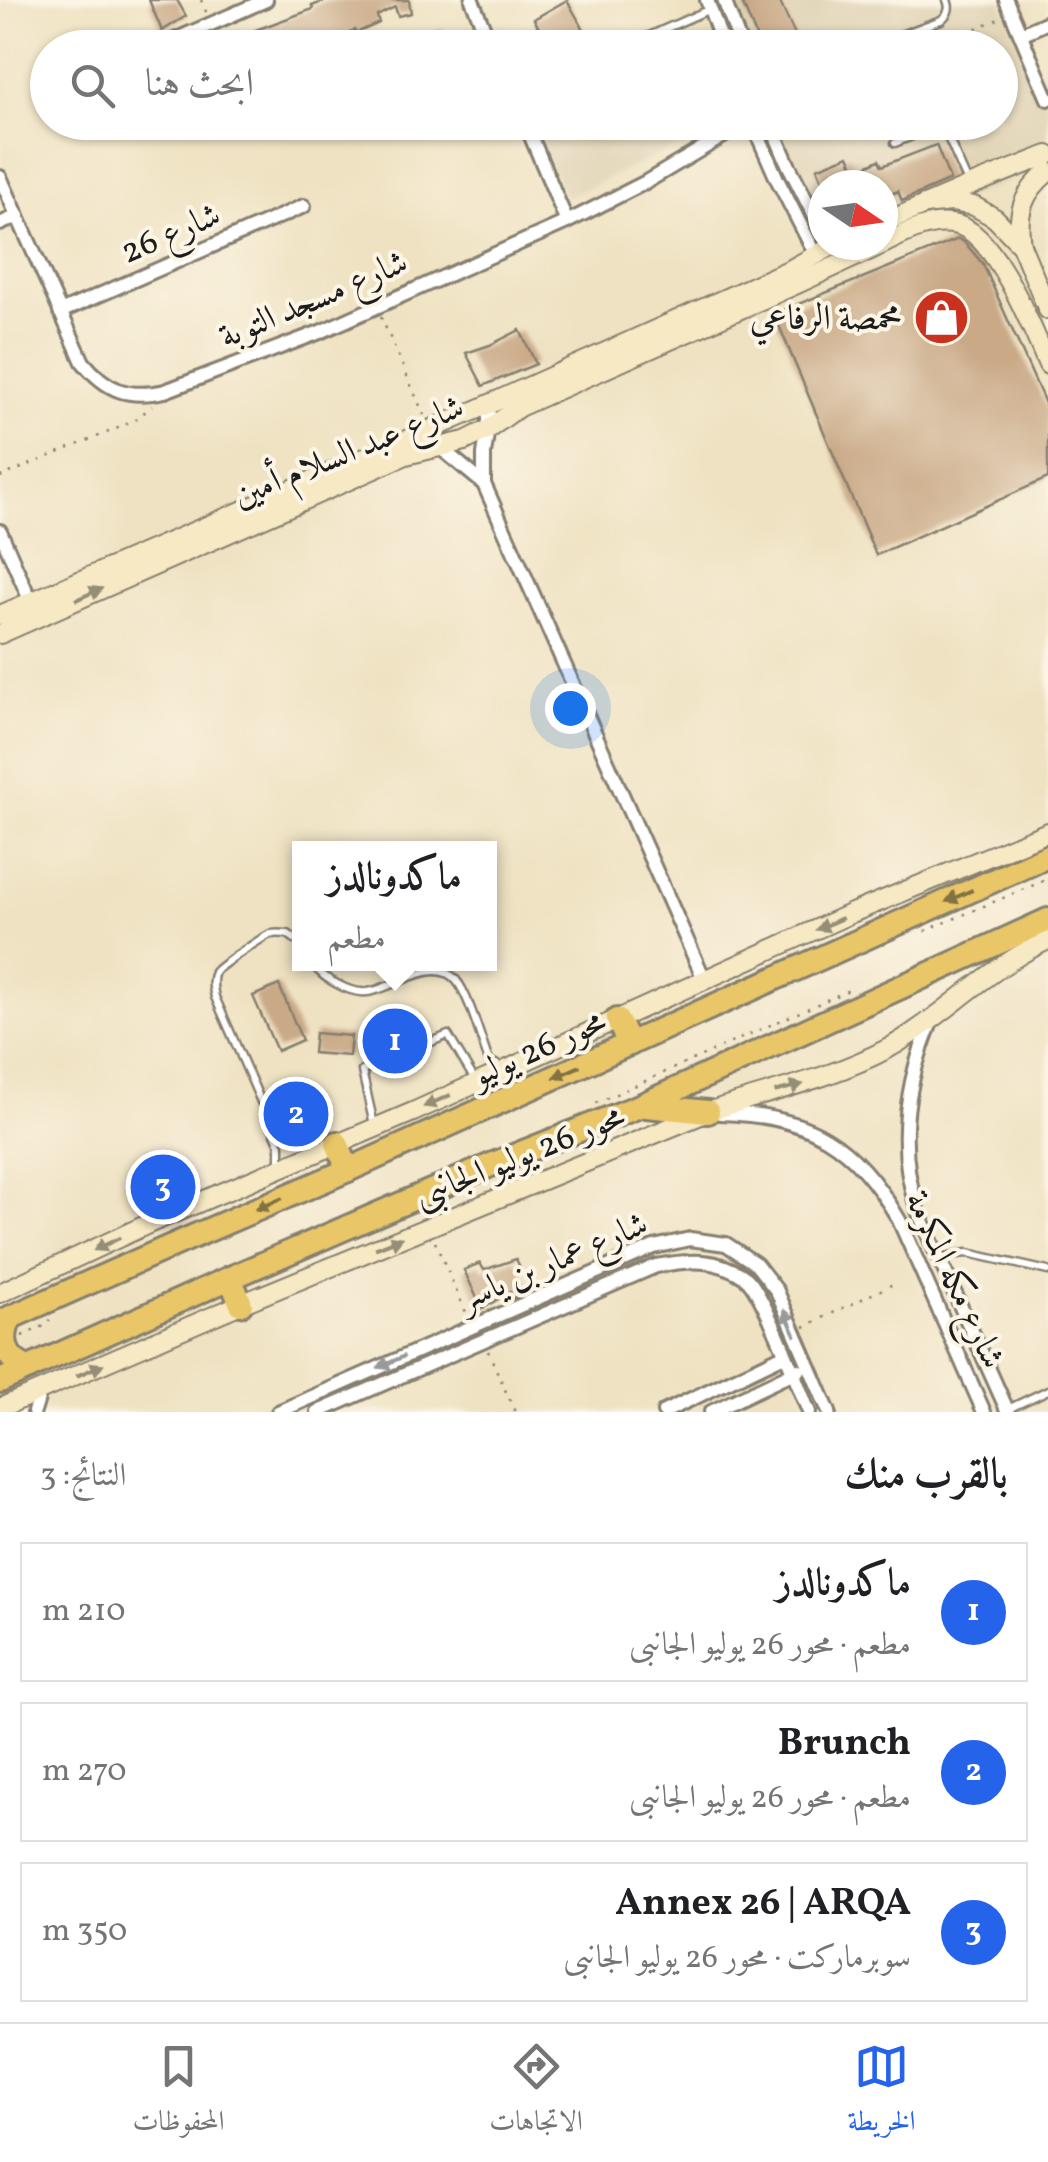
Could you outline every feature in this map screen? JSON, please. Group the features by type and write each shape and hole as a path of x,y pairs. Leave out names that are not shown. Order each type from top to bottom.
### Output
{"highway":[{"name":"محور 26 يوليو","path":"8,1327 176,1244 1048,856"},
{"path":"0,1381 491,1165 642,1105 1048,920"},
{"path":"618,1020 630,1044"},
{"path":"642,1105 708,1112"},
{"path":"337,1144 348,1170"},
{"path":"230,1278 241,1304"},
{"path":"8,1327 3,1334 6,1352 20,1366 29,1368"}],"street":[{"path":"197,30 266,0"},
{"path":"472,0 484,30"},
{"path":"724,0 735,30"},
{"path":"709,4 718,30"},
{"path":"1009,7 1048,99"},
{"path":"1021,34 1048,22"},
{"path":"533,140 567,222"},
{"name":"شارع مسجد التوبة","path":"0,177 83,362 110,388 146,395 165,392 320,332 567,222 719,140"},
{"path":"759,140 777,179 808,220"},
{"path":"778,140 808,204"},
{"path":"898,217 1048,155"},
{"path":"1048,172 1032,188 1022,206 1018,226 1021,245 1048,310"},
{"path":"924,205 951,202 974,206 995,218 1021,245"},
{"name":"شارع 26","path":"60,312 304,206"},
{"path":"0,224 18,216"},
{"name":"شارع عبد السلام أمين","path":"898,237 942,223 958,224 980,238 996,258 1048,365"},
{"name":"شارع عبد السلام أمين","path":"0,634 433,428 792,269 808,258"},
{"name":"شارع عبد السلام أمين","path":"0,615 406,456 465,441 519,408 848,260"},
{"path":"483,407 489,414 484,484 705,982"},
{"path":"433,428 432,438 484,484"},
{"path":"0,531 31,602"},
{"path":"0,1293 148,1224 705,982 852,913 1048,832"},
{"name":"محور 26 يوليو الجانبى","path":"0,1408 708,1112 836,1073 890,1047 932,1020 1000,966 1048,940"},
{"name":"شارع مكه المكرمة","path":"932,1020 912,1079 906,1136 912,1190 1004,1405"},
{"name":"شارع مكه المكرمة","path":"708,1112 777,1118 810,1128 862,1166 899,1220 984,1409"},
{"name":"شارع عمار بن ياسر","path":"278,1412 654,1247 690,1239 726,1244 756,1264 777,1291 829,1412"},
{"path":"626,1259 633,1276"},
{"name":"شارع عمار بن ياسر","path":"320,1411 656,1266 688,1260 720,1264 749,1280 809,1412"},
{"path":"922,1270 941,1261"},
{"path":"474,1326 470,1336 483,1340"},
{"path":"956,1349 975,1339"},
{"path":"664,1412 784,1355"},
{"path":"711,1412 808,1365"},
{"path":"34,1412 40,1392"},
{"path":"316,1395 320,1411"},
{"path":"984,1409 1004,1405"}],"lane":[{"path":"914,30 948,14 947,0"},
{"path":"658,30 709,4"},
{"path":"895,143 903,140"},
{"path":"951,140 969,186"},
{"path":"280,1168 280,1145 215,997 212,982 214,973 224,963 270,934 292,937"},
{"path":"318,971 346,988 365,992 380,990 421,972 447,973 456,979 463,992 489,1060 511,1068"},
{"path":"374,1128 362,1071 448,1036 476,1083"},
{"path":"941,1261 968,1253 1048,1271"},
{"path":"1004,1405 1048,1390"}],"path":[{"path":"964,30 1009,7"},
{"path":"376,306 433,428"},
{"path":"0,477 134,420 165,392"},
{"path":"928,930 1048,879"},
{"path":"584,1109 854,988"},
{"path":"428,1227 474,1326"},
{"path":"794,1332 897,1282"},
{"path":"8,1327 42,1326 54,1316"},
{"path":"483,1340 514,1412"}],"shaded area":[{"path":"719,0 1000,0 1014,30 730,30"},
{"path":"1018,39 1048,105 1048,166 898,222 898,170 808,170 808,214 773,140 1018,140"},
{"path":"539,140 690,140 565,198"}],"building":[{"path":"149,0 177,0 186,16 162,30"},
{"path":"327,0 409,0 411,13 398,16 395,7 377,16 379,23 363,30 256,30 313,9 312,6"},
{"path":"567,0 584,30 540,30 534,19"},
{"path":"741,0 779,0 793,30 754,30"},
{"path":"936,145 950,180 902,201 898,170 858,170 879,160 882,166"},
{"path":"849,155 856,170 818,170 817,168"},
{"path":"958,239 983,264 1048,410 1048,478 876,555 774,314"},
{"path":"520,330 536,364 483,386 466,353"},
{"path":"279,985 302,1040 277,1051 253,996"},
{"path":"315,1033 351,1036 349,1056 313,1053"},
{"path":"297,1090 311,1120 294,1128 281,1097"},
{"path":"516,1259 531,1289 513,1298 510,1292 482,1309 464,1270 480,1263 484,1270"}],"place":[{"name":"محمصة الرفاعي","path":"941,317"},
{"name":"ماكدونالدز","path":"395,1041"},
{"name":"Brunch","path":"296,1114"},
{"name":"Annex 26 | ARQA","path":"163,1187"}]}
